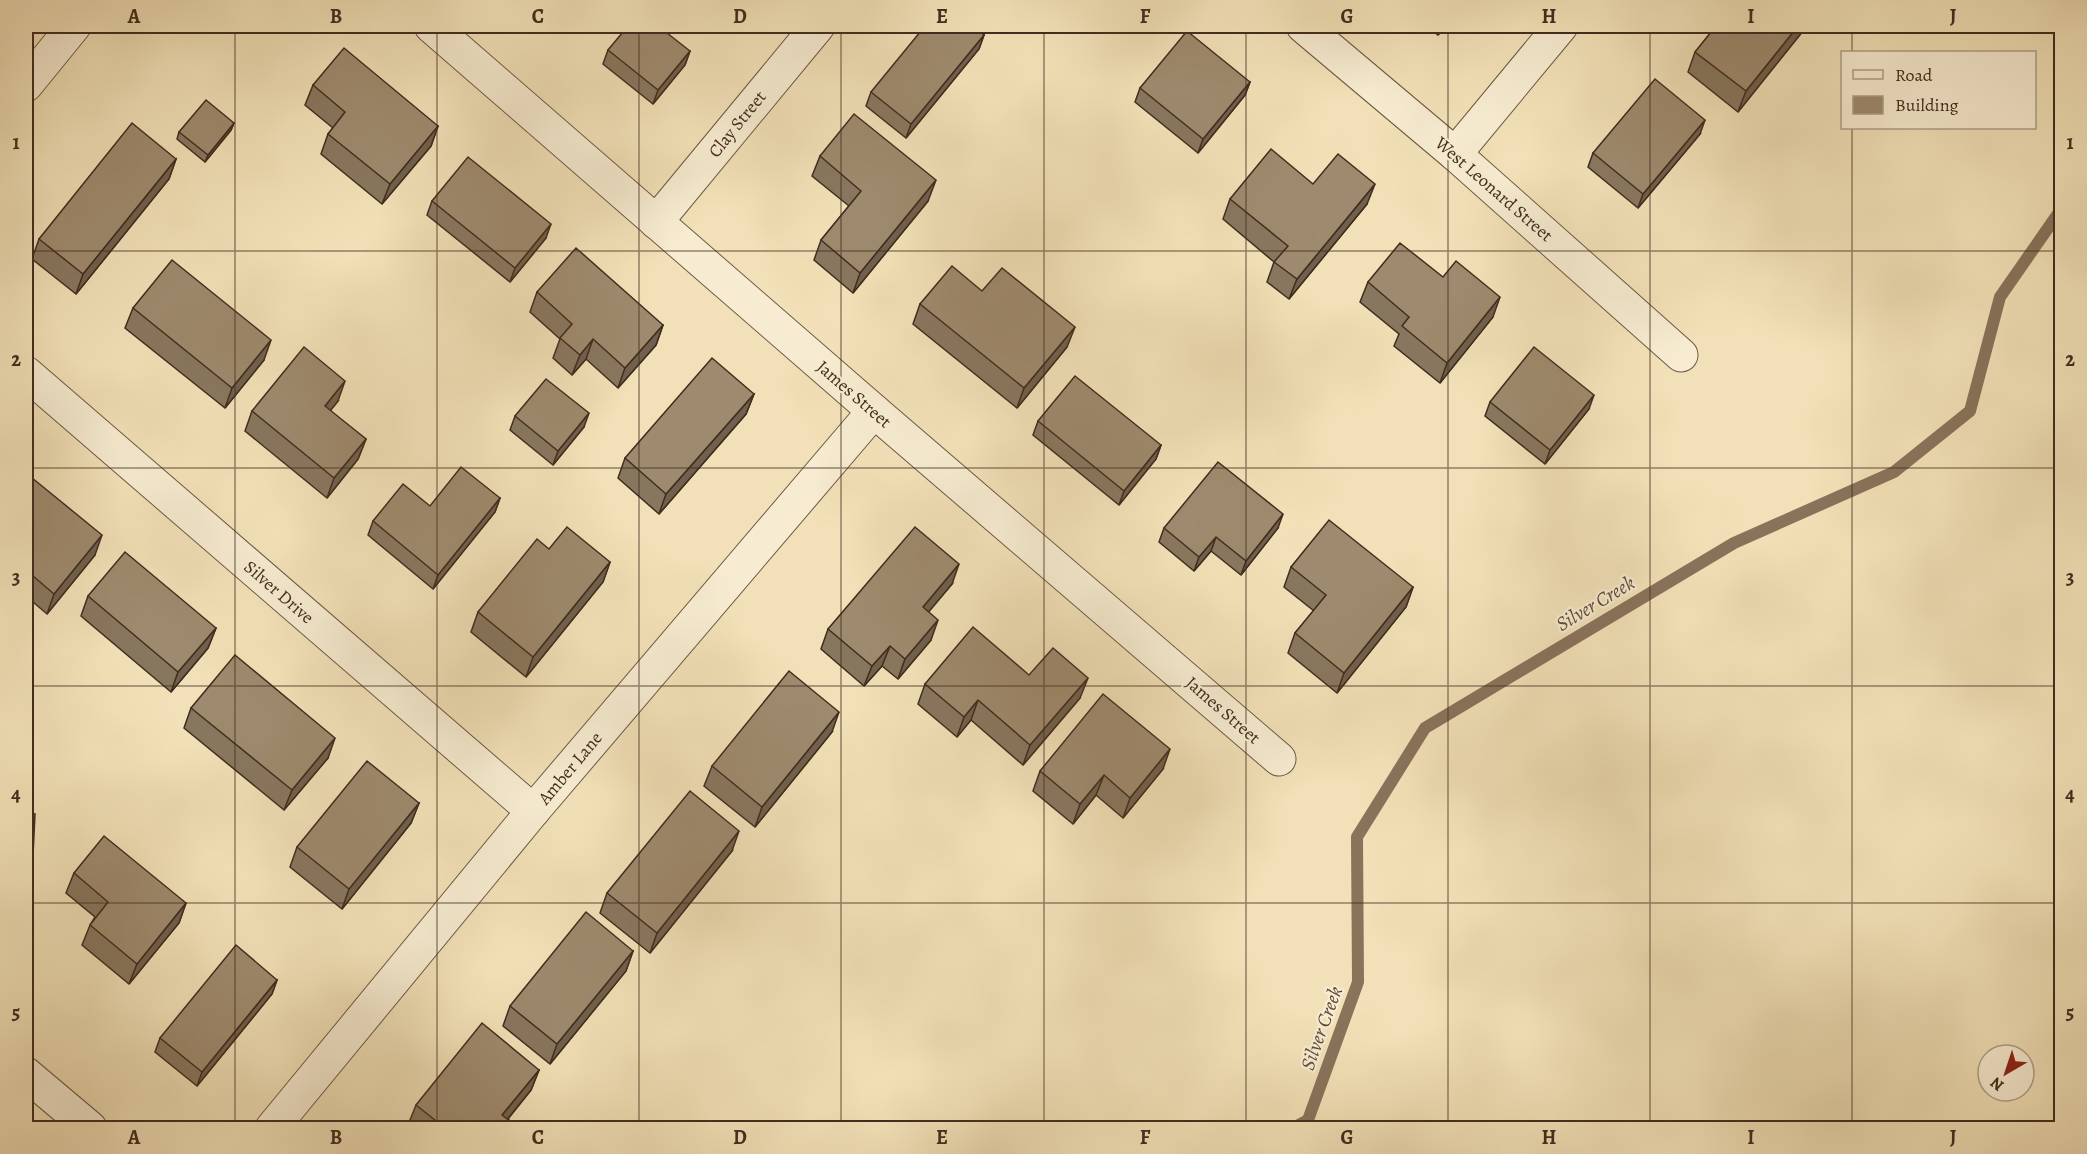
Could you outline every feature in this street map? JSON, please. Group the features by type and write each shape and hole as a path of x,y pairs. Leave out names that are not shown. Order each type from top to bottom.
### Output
{"street":[{"path":"26,85 74,26"},
{"name":"James Street","path":"431,26 874,411 1280,759"},
{"name":"Clay Street","path":"656,222 818,26"},
{"name":"West Leonard Street","path":"1303,26 1455,154 1682,355"},
{"path":"1455,154 1562,26"},
{"name":"Silver Drive","path":"26,373 533,811"},
{"name":"Amber Lane","path":"272,1128 533,811 874,411"},
{"path":"26,1074 90,1128"}],"building":[{"path":"628,26 658,26 690,51 658,90 608,50"},
{"path":"925,26 972,26 984,35 911,124 871,92"},
{"path":"1716,26 1798,26 1746,91 1695,52"},
{"path":"1187,31 1250,82 1203,139 1140,88"},
{"path":"344,48 438,126 390,184 328,134 345,112 313,85"},
{"path":"1655,79 1705,120 1643,194 1593,153"},
{"path":"206,100 234,123 208,155 179,132"},
{"path":"854,114 936,180 860,273 821,240 861,191 820,156"},
{"path":"132,123 176,159 83,274 39,239"},
{"path":"1271,149 1313,184 1338,154 1375,184 1297,279 1274,262 1288,246 1230,199"},
{"path":"468,157 551,224 515,268 432,201"},
{"path":"1400,243 1443,277 1456,261 1500,297 1447,363 1402,326 1409,317 1368,282"},
{"path":"576,248 663,325 625,368 593,339 580,355 560,338 572,324 537,292"},
{"path":"172,260 271,340 232,388 133,308"},
{"path":"952,266 982,291 1002,268 1075,327 1024,388 920,304"},
{"path":"304,347 345,381 325,406 366,439 334,478 252,411"},
{"path":"1534,347 1594,395 1550,450 1490,402"},
{"path":"712,358 754,394 666,494 625,458"},
{"path":"1075,376 1161,445 1124,491 1038,421"},
{"path":"546,379 589,413 558,451 515,416"},
{"path":"1218,462 1283,514 1246,561 1216,537 1199,557 1164,528"},
{"path":"461,467 500,498 438,575 373,521 403,484 430,506"},
{"path":"26,473 102,535 54,594 26,570"},
{"path":"1329,520 1413,587 1344,673 1295,633 1326,595 1291,567"},
{"path":"567,527 610,562 533,657 478,612 537,539 549,549"},
{"path":"915,527 959,564 923,607 938,620 905,659 890,646 872,666 828,629"},
{"path":"125,552 216,628 178,672 88,596"},
{"path":"973,627 1029,675 1053,648 1088,678 1030,745 978,700 964,717 925,684"},
{"path":"235,655 335,738 292,790 191,708"},
{"path":"789,671 839,712 762,807 712,766"},
{"path":"1103,694 1170,749 1130,798 1104,775 1080,804 1040,771"},
{"path":"367,761 419,803 349,889 297,847"},
{"path":"690,791 739,831 657,933 607,893"},
{"path":"26,813 35,814 32,876 26,875"},
{"path":"104,836 186,903 137,964 90,925 108,902 74,873"},
{"path":"586,912 633,951 557,1044 510,1006"},
{"path":"236,945 277,980 202,1072 160,1038"},
{"path":"482,1023 539,1070 502,1115 519,1128 445,1128 416,1105"}],"waterway":[{"name":"Silver Creek","path":"1293,1128 1308,1120 1358,982 1357,837 1425,728 1734,543 1894,472 1970,411 2000,297 2062,208"}]}
